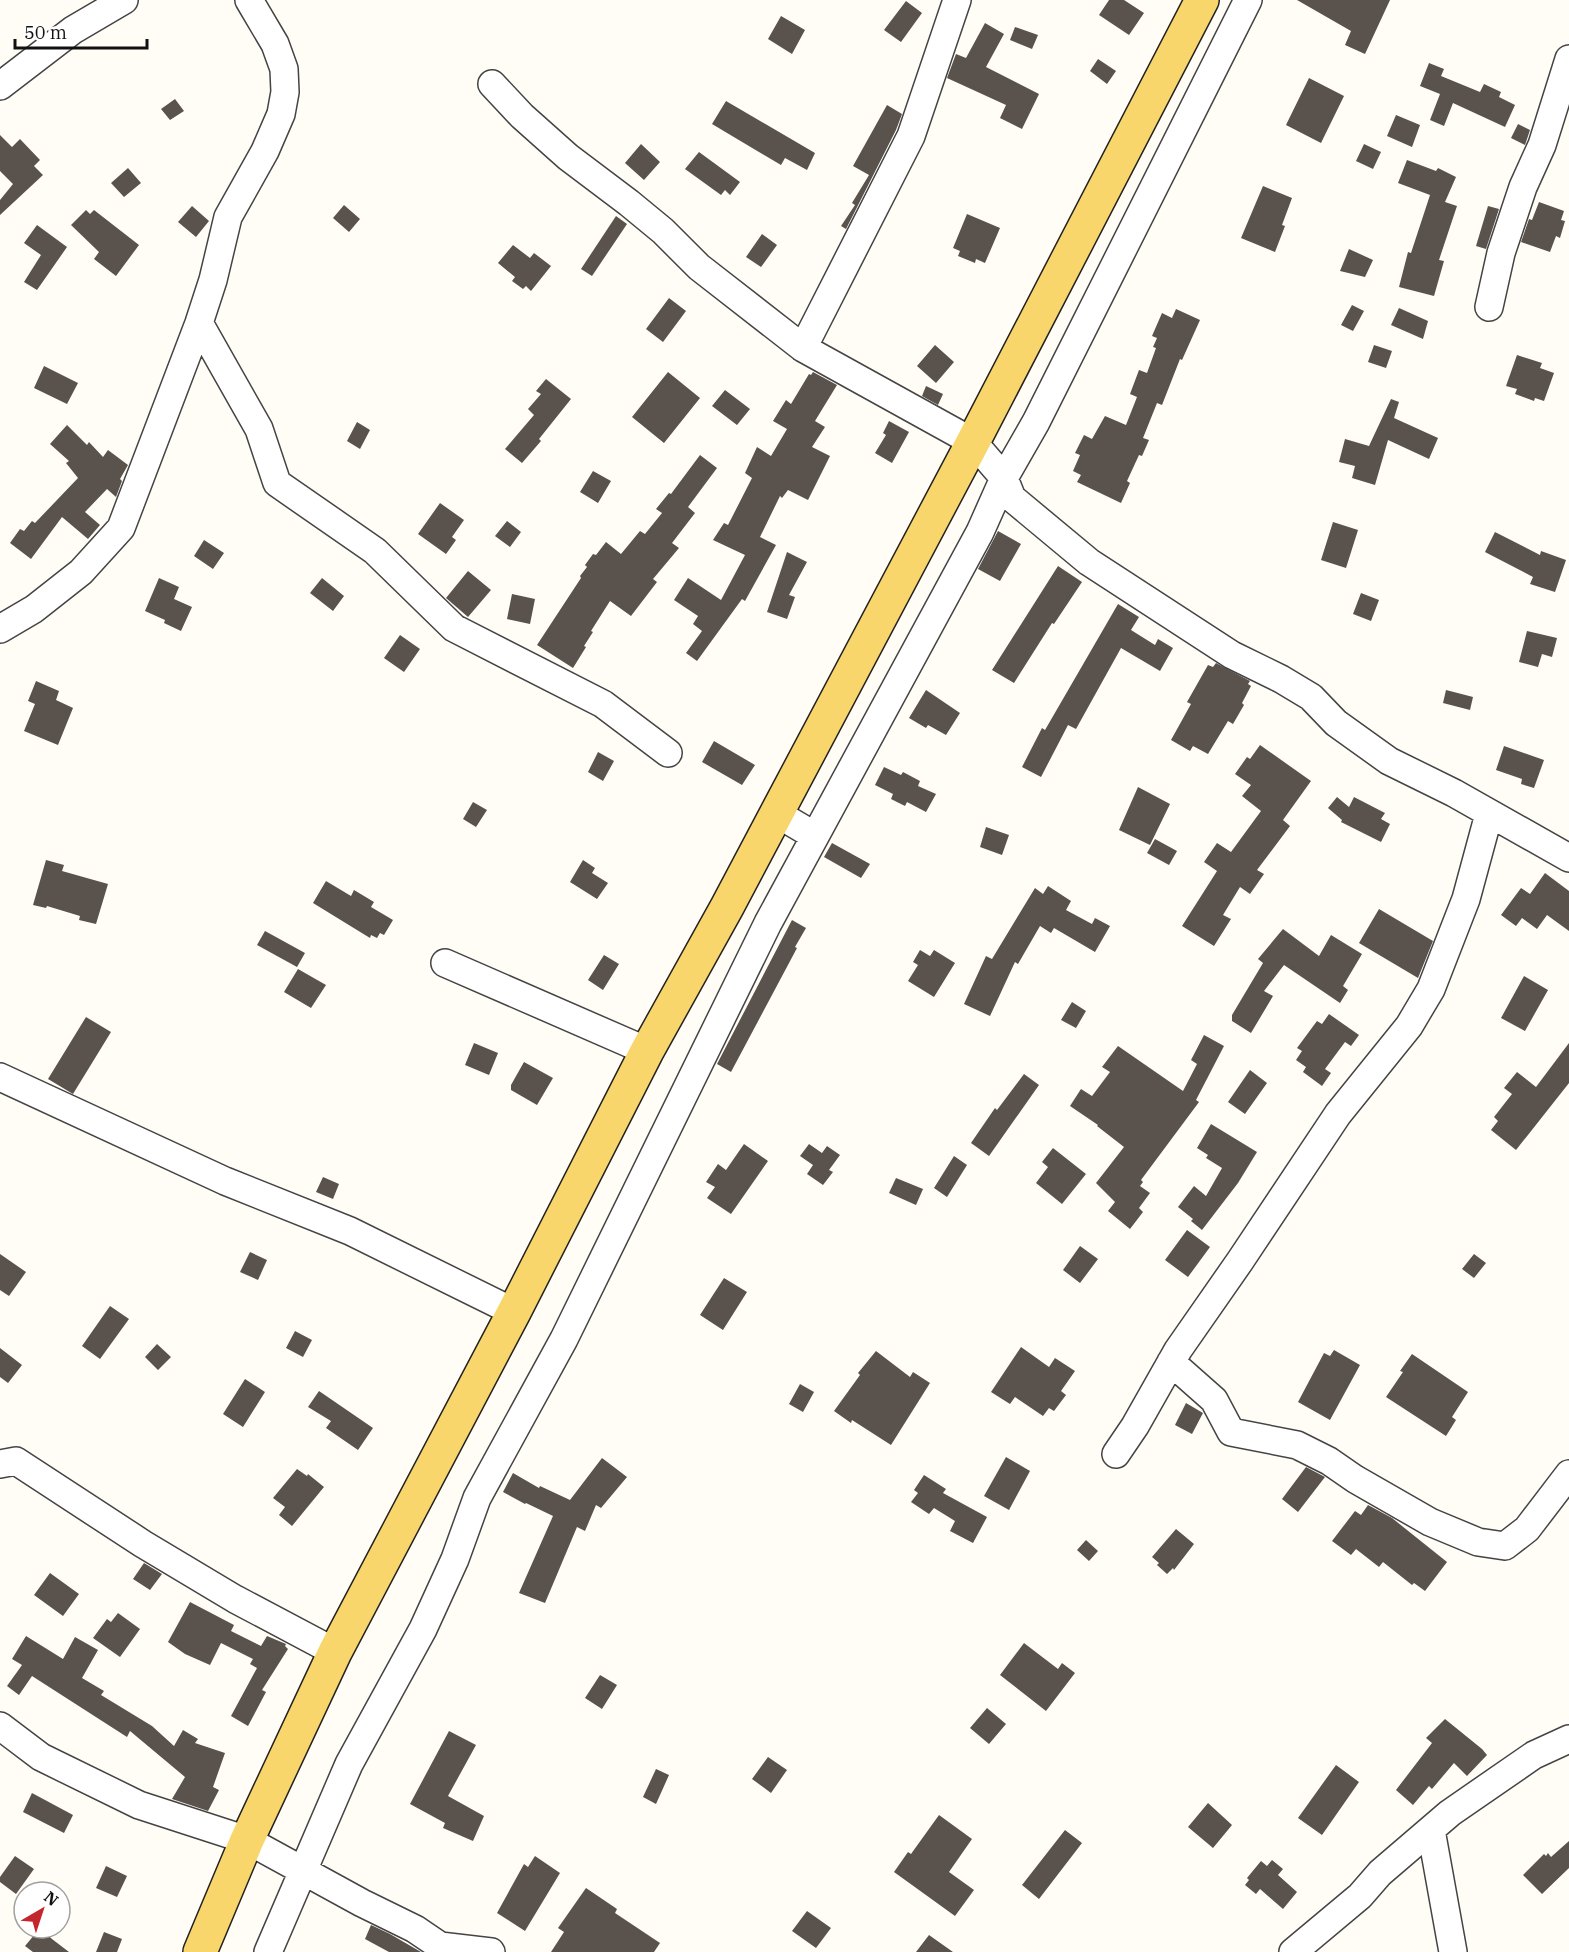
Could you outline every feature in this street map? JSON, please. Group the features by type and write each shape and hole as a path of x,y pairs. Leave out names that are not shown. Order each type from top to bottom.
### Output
{"main road":[{"path":"200,1952 247,1840 335,1652 514,1312 647,1051 973,442 1202,0"}],"street":[{"path":"0,86 73,30 124,0"},
{"path":"0,629 34,609 81,572 122,528 199,323 213,280 228,217 265,152 281,114 285,92 284,69 275,44 249,0"},
{"path":"803,348 911,136 957,0"},
{"path":"268,1952 349,1764 423,1629 455,1559 477,1498 564,1339 768,923 980,532 1005,478 1036,422 1248,0"},
{"path":"1489,307 1501,253 1523,187 1542,145 1569,59"},
{"path":"492,84 522,116 568,157 629,202 663,231 699,267 803,348 973,442 1005,478 1012,498 1089,562 1232,655 1281,679 1311,697 1336,723 1389,761 1454,793 1569,858"},
{"path":"1138,122 1176,140"},
{"path":"199,323 259,429 277,483 375,551 454,628 603,704 668,753"},
{"path":"776,813 815,836"},
{"path":"1116,1454 1136,1426 1171,1362 1338,1114 1409,1026 1431,989 1466,899 1488,814"},
{"path":"445,963 647,1051"},
{"path":"2,1084 225,1181 350,1231 514,1312"},
{"path":"1171,1362 1214,1400 1231,1432 1296,1445 1329,1461 1355,1479 1430,1522 1478,1542 1505,1546 1520,1535 1569,1474"},
{"path":"0,1464 16,1461 174,1563 235,1599 335,1652"},
{"path":"0,1726 41,1757 139,1804 247,1840 415,1929 440,1946 491,1952"},
{"path":"1293,1952 1360,1896 1380,1873 1450,1813 1521,1763 1569,1738"},
{"path":"1431,1830 1453,1952"}],"building":[{"path":"1109,0 1124,0 1144,13 1129,35 1099,15"},
{"path":"1297,0 1390,0 1365,54 1345,45 1351,31"},
{"path":"906,1 922,13 901,42 884,30"},
{"path":"781,16 805,30 792,54 768,39"},
{"path":"985,23 1004,34 986,67 1039,94 1022,129 1000,118 1006,105 947,78 956,54 966,58"},
{"path":"1015,27 1038,35 1032,49 1010,40"},
{"path":"1098,59 1116,71 1107,84 1090,71"},
{"path":"1429,63 1444,69 1441,76 1480,92 1484,84 1501,92 1499,97 1515,105 1505,127 1453,103 1444,126 1430,120 1440,94 1420,86"},
{"path":"1309,78 1344,96 1321,143 1286,125"},
{"path":"175,99 184,111 170,120 161,109"},
{"path":"726,101 815,153 807,170 785,158 781,165 712,124"},
{"path":"887,105 902,114 846,229 841,226 855,205 852,203 869,175 853,166"},
{"path":"1396,115 1420,125 1412,147 1387,136"},
{"path":"1518,124 1530,130 1525,145 1511,138"},
{"path":"0,135 12,147 20,139 40,160 34,166 43,175 0,215 0,200 13,184 0,171"},
{"path":"641,144 660,162 644,180 625,163"},
{"path":"1364,144 1381,152 1373,169 1356,161"},
{"path":"699,152 740,182 730,195 725,190 721,195 685,169"},
{"path":"1407,160 1436,171 1438,168 1456,177 1445,202 1457,206 1439,260 1444,261 1434,296 1399,287 1408,252 1411,253 1430,195 1398,183"},
{"path":"128,168 141,183 124,197 111,183"},
{"path":"1263,186 1292,198 1275,252 1241,238"},
{"path":"1539,202 1564,211 1561,220 1565,221 1560,238 1556,236 1550,252 1521,242 1529,219 1532,220"},
{"path":"344,205 360,219 349,232 333,218"},
{"path":"192,206 209,221 196,237 178,222"},
{"path":"1488,206 1499,209 1486,249 1476,246"},
{"path":"86,210 90,214 94,210 139,245 116,276 94,259 99,252 71,225"},
{"path":"967,214 1000,228 985,263 976,259 975,263 958,256 960,251 953,248"},
{"path":"616,216 627,224 592,276 581,269"},
{"path":"37,225 67,247 37,290 24,282 41,255 24,243"},
{"path":"762,234 777,245 761,267 746,257"},
{"path":"513,245 530,258 534,253 551,266 531,291 526,286 523,289 512,281 515,277 498,263"},
{"path":"1349,249 1373,260 1365,277 1340,271"},
{"path":"669,298 686,311 663,342 646,329"},
{"path":"1352,305 1364,311 1353,331 1341,325"},
{"path":"1399,308 1428,321 1423,339 1391,325"},
{"path":"1176,309 1200,320 1182,360 1180,359 1162,405 1157,403 1143,438 1149,440 1127,481 1130,483 1121,503 1077,482 1081,475 1073,471 1080,455 1075,453 1084,435 1092,439 1105,416 1126,425 1137,397 1130,394 1139,370 1147,373 1156,348 1153,347 1157,338 1152,336 1162,313 1172,318"},
{"path":"935,345 954,362 936,383 917,366"},
{"path":"1374,345 1392,351 1386,368 1368,362"},
{"path":"1517,355 1542,363 1540,368 1554,373 1544,401 1535,398 1534,401 1515,394 1517,389 1506,386"},
{"path":"44,366 78,383 67,404 34,388"},
{"path":"668,372 700,398 664,443 632,417"},
{"path":"813,372 837,385 815,421 825,427 812,447 830,456 808,500 788,490 782,498 780,496 760,537 776,545 745,601 742,599 697,661 686,653 702,631 693,624 698,616 674,600 688,578 721,600 745,555 713,540 724,523 728,525 752,478 745,473 757,447 771,456 787,429 773,421 786,400 791,404 809,374"},
{"path":"546,379 571,399 522,463 505,449 534,415 528,409 541,394 536,391"},
{"path":"926,386 943,394 938,405 922,396"},
{"path":"725,390 750,409 737,425 712,406"},
{"path":"1391,399 1399,402 1394,418 1438,438 1429,459 1388,440 1375,485 1352,478 1355,466 1339,462 1345,439 1369,446"},
{"path":"889,421 909,432 892,463 875,453 886,435 883,433"},
{"path":"357,422 370,430 360,449 347,441"},
{"path":"67,425 87,445 89,442 103,457 108,450 128,465 120,479 122,481 116,497 107,489 85,512 100,525 88,539 62,517 31,559 10,543 20,529 24,531 32,521 35,523 78,478 66,463 69,461 50,444"},
{"path":"700,455 717,468 688,507 695,513 672,543 679,548 653,579 657,582 631,616 610,601 591,631 593,632 584,646 586,647 573,668 537,645 581,578 580,576 587,567 585,565 593,554 596,555 606,542 621,554 640,531 645,534 662,513 656,509 669,493 671,494"},
{"path":"593,471 611,481 598,503 580,492"},
{"path":"440,503 464,520 452,537 456,540 446,554 418,534"},
{"path":"507,521 521,532 510,547 495,536"},
{"path":"1333,522 1358,530 1346,568 1321,560"},
{"path":"998,531 1021,544 1000,581 978,569"},
{"path":"1495,532 1540,555 1541,551 1566,560 1555,592 1530,584 1533,577 1485,552"},
{"path":"204,540 224,553 213,569 194,556"},
{"path":"787,552 807,562 789,595 795,597 787,619 767,612"},
{"path":"1058,566 1082,582 1054,624 1052,623 1014,683 992,670"},
{"path":"468,571 491,590 468,617 446,598"},
{"path":"159,578 179,587 174,599 192,607 181,631 164,623 165,620 145,611"},
{"path":"322,578 344,596 333,611 310,593"},
{"path":"1361,593 1379,600 1371,621 1353,614"},
{"path":"512,594 535,599 530,624 507,619"},
{"path":"1118,604 1139,617 1131,630 1155,645 1158,639 1173,648 1160,671 1121,648 1076,729 1068,725 1041,777 1022,767 1042,728 1045,730"},
{"path":"1527,631 1557,638 1552,657 1542,654 1538,667 1519,662"},
{"path":"400,635 420,649 404,672 384,658"},
{"path":"1216,663 1250,681 1248,684 1251,686 1242,703 1244,705 1233,724 1228,721 1208,754 1193,746 1190,751 1171,740 1191,704 1187,702 1208,665 1213,667"},
{"path":"36,681 59,691 56,700 73,708 58,745 24,731 35,704 28,701"},
{"path":"926,690 960,713 946,735 928,725 926,728 909,718"},
{"path":"1446,690 1473,697 1470,710 1443,703"},
{"path":"714,741 755,765 742,785 702,762"},
{"path":"1260,745 1311,781 1283,820 1290,826 1257,870 1264,874 1250,894 1240,887 1223,915 1231,919 1214,946 1182,926 1217,871 1204,862 1217,843 1231,852 1261,811 1242,796 1251,785 1235,774 1247,757 1250,759"},
{"path":"1504,746 1544,760 1534,788 1521,784 1522,779 1496,770"},
{"path":"598,752 614,761 603,781 588,772"},
{"path":"884,767 901,775 903,772 920,781 918,786 936,794 926,812 907,802 905,806 891,799 893,794 875,785"},
{"path":"1138,787 1170,804 1150,845 1119,830"},
{"path":"1337,797 1349,807 1354,797 1385,813 1381,819 1390,824 1381,842 1341,822 1342,820 1328,808"},
{"path":"473,802 487,810 476,827 463,819"},
{"path":"986,827 1009,835 1002,855 980,847"},
{"path":"1155,839 1177,851 1169,865 1147,853"},
{"path":"832,843 870,864 861,878 824,857"},
{"path":"46,860 64,865 62,871 108,884 96,924 79,920 80,916 47,906 46,908 33,905"},
{"path":"583,860 595,868 592,873 608,883 597,899 570,882"},
{"path":"1545,873 1569,891 1569,931 1547,915 1537,929 1522,918 1516,926 1501,915 1521,888 1530,894"},
{"path":"326,881 351,896 354,890 374,902 371,907 393,920 384,935 380,933 377,938 371,935 370,938 313,903"},
{"path":"1048,886 1071,901 1066,910 1092,924 1095,918 1110,926 1095,952 1054,928 1051,933 1040,926 1018,964 1015,962 990,1016 964,1004 986,956 992,959 1035,888 1043,894"},
{"path":"1379,909 1433,941 1418,978 1359,943"},
{"path":"792,920 806,928 731,1072 717,1064"},
{"path":"1283,929 1319,956 1331,935 1362,954 1343,986 1348,990 1340,1003 1284,965 1264,991 1273,996 1251,1033 1232,1021 1232,1015 1263,963 1258,959"},
{"path":"265,931 305,953 297,967 257,945"},
{"path":"920,950 930,956 934,950 955,963 934,997 908,981 918,965 913,962"},
{"path":"604,955 619,964 603,990 588,980"},
{"path":"298,969 326,985 311,1008 284,992"},
{"path":"1524,976 1548,990 1525,1031 1501,1018"},
{"path":"1072,1002 1086,1011 1076,1028 1061,1020"},
{"path":"1329,1014 1359,1035 1351,1046 1345,1042 1325,1069 1331,1073 1322,1086 1303,1072 1306,1067 1296,1060 1302,1051 1297,1048 1317,1021 1322,1024"},
{"path":"86,1017 111,1032 73,1094 48,1079"},
{"path":"1204,1035 1224,1046 1196,1100 1199,1102 1141,1180 1143,1182 1140,1186 1150,1193 1139,1208 1143,1212 1130,1229 1108,1211 1115,1202 1096,1183 1124,1147 1070,1106 1081,1089 1092,1096 1110,1072 1102,1067 1118,1046 1183,1091 1197,1064 1191,1060"},
{"path":"474,1043 498,1053 489,1075 465,1065"},
{"path":"1569,1043 1569,1083 1516,1150 1491,1130 1498,1121 1494,1117 1512,1094 1504,1088 1517,1072 1536,1087"},
{"path":"524,1062 553,1078 537,1105 511,1090 511,1085"},
{"path":"1250,1070 1267,1083 1245,1114 1228,1102"},
{"path":"1024,1074 1039,1085 989,1156 971,1143 995,1108 997,1110"},
{"path":"1211,1124 1257,1152 1238,1183 1202,1230 1178,1207 1194,1186 1206,1196 1222,1168 1206,1158 1208,1155 1197,1148"},
{"path":"744,1144 768,1161 731,1214 707,1198 715,1187 706,1182 718,1164 726,1170"},
{"path":"809,1144 822,1153 827,1146 840,1155 829,1170 833,1172 823,1185 807,1174 813,1165 800,1156"},
{"path":"1053,1148 1086,1174 1062,1204 1036,1183 1048,1167 1042,1162"},
{"path":"954,1156 967,1165 947,1197 934,1188"},
{"path":"323,1177 339,1184 333,1199 316,1192"},
{"path":"896,1178 923,1189 916,1205 889,1193"},
{"path":"1187,1230 1210,1247 1188,1277 1165,1260"},
{"path":"1080,1246 1098,1259 1080,1283 1063,1270"},
{"path":"250,1252 267,1260 258,1280 240,1272"},
{"path":"0,1254 26,1272 9,1296 0,1290"},
{"path":"1474,1254 1486,1263 1474,1278 1462,1269"},
{"path":"724,1278 747,1292 723,1330 700,1315"},
{"path":"110,1306 129,1319 100,1359 82,1346"},
{"path":"295,1331 312,1340 303,1357 286,1348"},
{"path":"157,1344 171,1357 158,1370 145,1357"},
{"path":"1021,1347 1049,1367 1055,1358 1075,1371 1061,1391 1066,1395 1054,1411 1049,1408 1043,1416 1015,1397 1010,1404 991,1392"},
{"path":"0,1348 22,1365 8,1383 0,1377"},
{"path":"1334,1350 1360,1365 1330,1420 1298,1402 1324,1353 1330,1356"},
{"path":"876,1351 910,1377 913,1372 930,1383 891,1445 834,1411 860,1375 858,1373"},
{"path":"1412,1354 1468,1392 1452,1417 1456,1420 1446,1436 1386,1397"},
{"path":"245,1379 265,1392 243,1427 223,1414"},
{"path":"800,1384 814,1392 803,1412 789,1404"},
{"path":"319,1391 373,1428 358,1450 326,1428 331,1421 308,1407"},
{"path":"1186,1403 1203,1413 1192,1434 1175,1425"},
{"path":"1006,1457 1030,1471 1009,1510 984,1496"},
{"path":"602,1458 627,1477 601,1508 596,1505 585,1531 577,1527 545,1603 519,1593 553,1516 503,1492 513,1473 539,1488 540,1486 570,1500"},
{"path":"1306,1467 1325,1477 1298,1512 1282,1499"},
{"path":"297,1469 307,1476 308,1474 324,1487 292,1526 279,1515 285,1507 273,1498"},
{"path":"924,1475 946,1489 943,1493 987,1517 973,1543 950,1531 955,1521 934,1508 929,1514 911,1502 918,1493 914,1490"},
{"path":"1368,1505 1392,1518 1447,1562 1425,1591 1414,1583 1412,1585 1383,1562 1379,1567 1356,1549 1351,1555 1332,1541 1355,1511 1361,1515"},
{"path":"1176,1529 1194,1544 1174,1570 1173,1568 1167,1574 1152,1557"},
{"path":"1086,1540 1098,1551 1089,1561 1077,1550"},
{"path":"144,1563 162,1574 150,1590 133,1579"},
{"path":"50,1573 79,1594 63,1616 34,1595"},
{"path":"190,1602 234,1625 231,1631 261,1646 267,1636 286,1644 288,1649 262,1690 266,1692 248,1726 231,1716 257,1668 250,1664 253,1659 221,1643 210,1665 185,1654 168,1642"},
{"path":"118,1613 140,1629 120,1657 93,1638 107,1619 111,1622"},
{"path":"26,1636 63,1659 75,1637 98,1650 82,1678 104,1691 101,1695 152,1726 174,1746 183,1730 198,1739 195,1743 225,1753 213,1787 219,1790 208,1811 172,1799 185,1777 130,1731 127,1737 32,1676 19,1695 7,1686 22,1665 12,1659"},
{"path":"1024,1643 1058,1669 1062,1663 1075,1673 1046,1711 1000,1675"},
{"path":"600,1675 617,1685 602,1709 585,1698"},
{"path":"987,1708 1006,1724 989,1744 970,1728"},
{"path":"1445,1719 1487,1755 1467,1776 1454,1763 1432,1789 1429,1786 1413,1805 1396,1790 1432,1743 1426,1738"},
{"path":"449,1731 476,1745 448,1796 484,1816 473,1841 443,1828 445,1823 410,1804"},
{"path":"768,1757 787,1770 771,1793 752,1779"},
{"path":"1336,1765 1359,1782 1322,1835 1298,1818"},
{"path":"656,1769 669,1775 656,1804 643,1797"},
{"path":"32,1793 73,1815 64,1833 23,1812"},
{"path":"1208,1803 1232,1825 1213,1848 1188,1827"},
{"path":"939,1815 972,1839 949,1872 974,1890 955,1916 894,1872 908,1852 911,1854"},
{"path":"1065,1830 1082,1843 1039,1899 1022,1885"},
{"path":"1569,1841 1569,1868 1542,1894 1523,1875 1544,1854 1546,1856 1548,1853 1551,1857"},
{"path":"15,1856 34,1869 26,1880 12,1880 12,1891 0,1882 0,1877"},
{"path":"535,1856 560,1873 525,1931 497,1913 524,1864 528,1867"},
{"path":"1272,1860 1283,1869 1278,1875 1297,1892 1283,1909 1260,1889 1256,1894 1245,1885 1249,1880 1247,1878 1261,1861 1267,1866"},
{"path":"106,1866 127,1876 117,1897 96,1888"},
{"path":"586,1888 617,1909 615,1913 660,1943 654,1952 551,1952 564,1932 558,1928"},
{"path":"807,1911 831,1928 816,1948 792,1931"},
{"path":"371,1925 421,1952 389,1952 365,1939"},
{"path":"104,1932 122,1939 117,1952 96,1952"},
{"path":"929,1935 953,1952 916,1952"},
{"path":"30,1940 53,1940 69,1952 33,1952 25,1946"}]}
